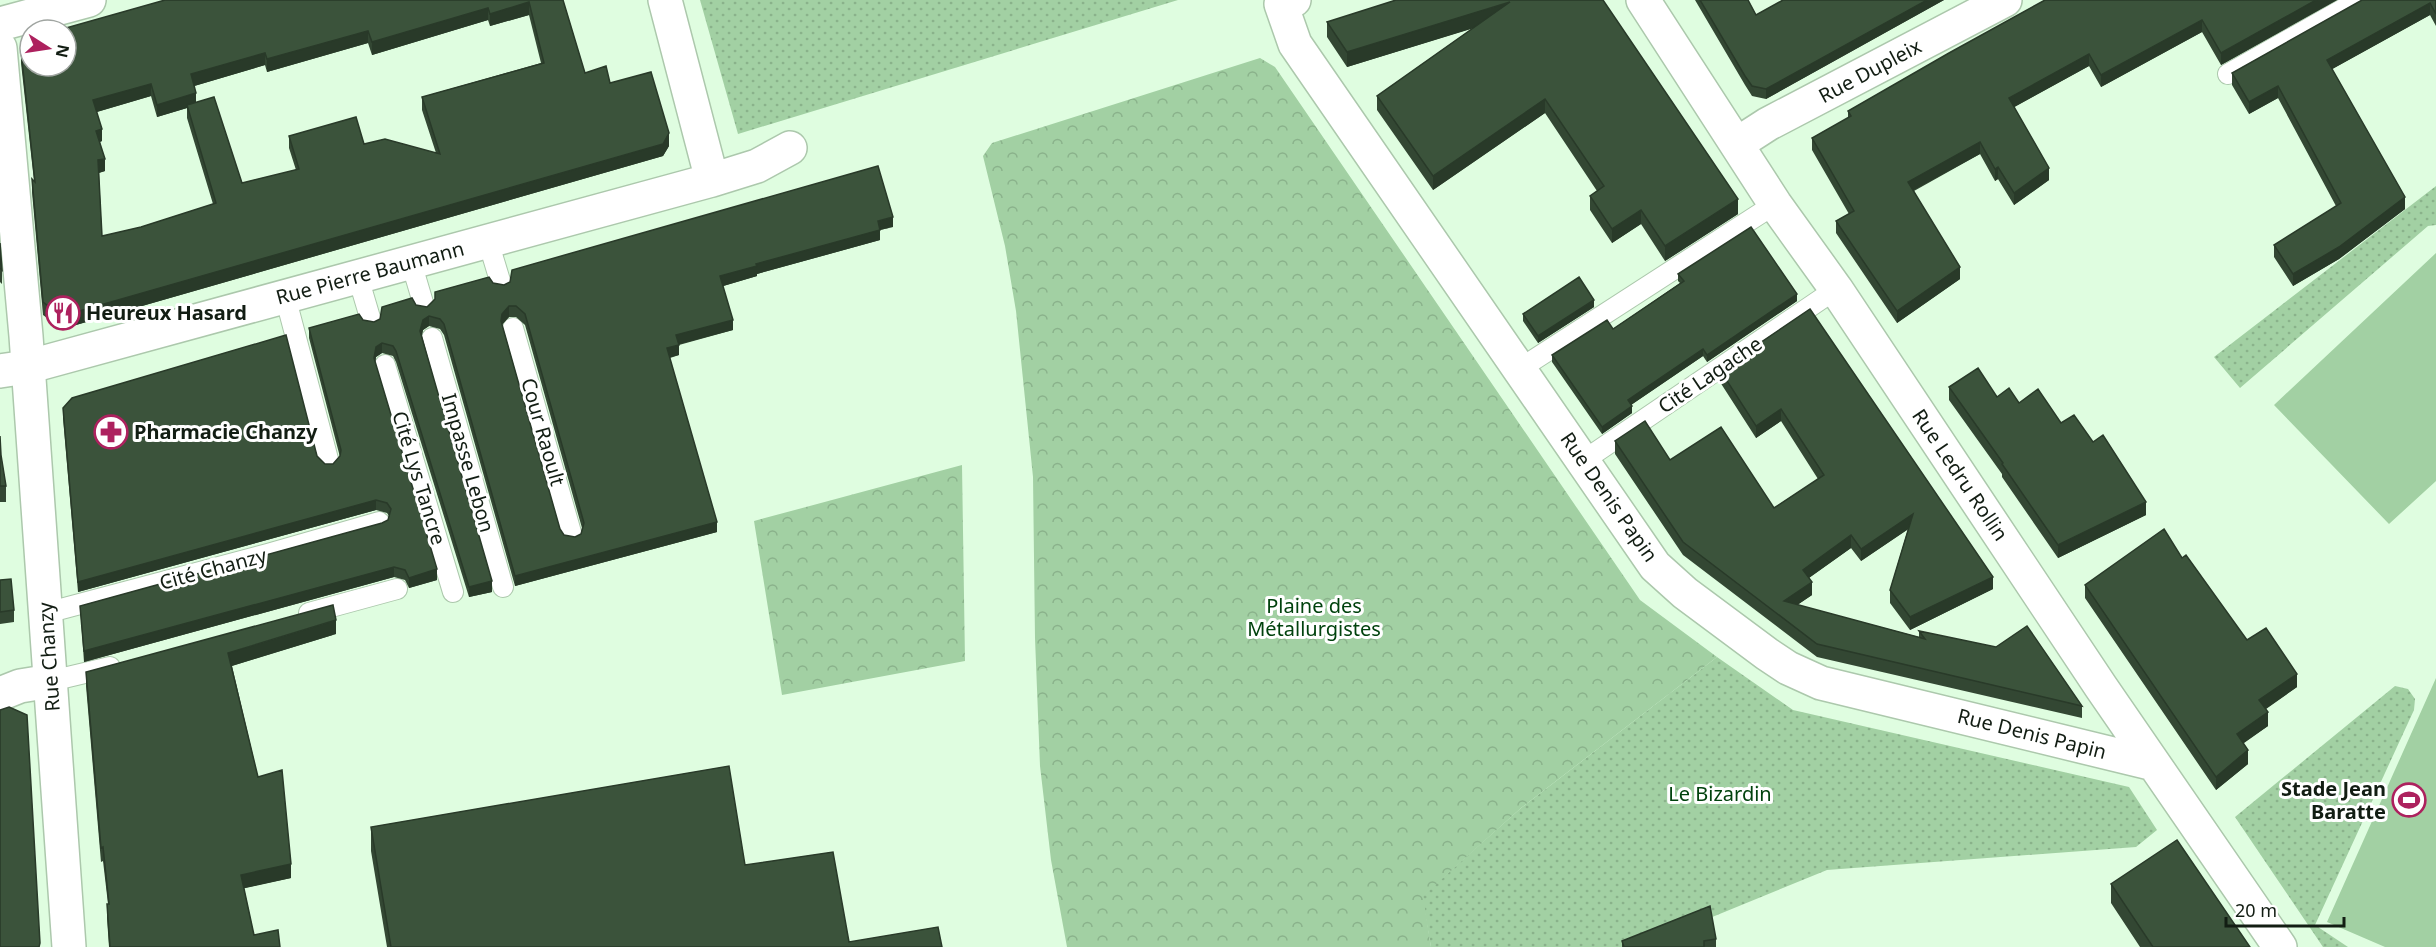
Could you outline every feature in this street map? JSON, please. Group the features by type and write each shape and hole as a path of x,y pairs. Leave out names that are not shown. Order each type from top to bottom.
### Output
{"street":[{"path":"0,24 89,0"},
{"path":"665,0 712,180"},
{"name":"Rue Ledru Rollin","path":"1643,0 1775,204 1836,288 2154,764 2280,947"},
{"name":"Rue Denis Papin","path":"1288,2 1295,44 1521,368 1655,566 1685,593 1788,668 1821,683 2154,764"},
{"name":"Rue Dupleix","path":"1737,144 1768,124 1987,4"},
{"name":"Rue Chanzy","path":"0,48 14,369 46,613 69,947"},
{"name":"Rue Pierre Baumann","path":"14,369 712,180 757,166 790,148"},
{"path":"0,694 20,686 51,681"}],"lane":[{"path":"2228,74 2359,0"},
{"path":"1521,368 1775,204"},
{"path":"488,241 501,284"},
{"path":"411,262 424,306"},
{"path":"358,277 371,321"},
{"name":"Cité Lagache","path":"1583,461 1836,288"},
{"path":"285,296 329,463"},
{"name":"Cour Raoult","path":"513,328 572,536"},
{"name":"Impasse Lebon","path":"432,338 503,587"},
{"name":"Cité Lys Tancre","path":"385,365 453,592"},
{"name":"Cité Chanzy","path":"46,613 379,522"},
{"path":"294,617 397,589"},
{"path":"51,681 123,664"}],"green space":[{"path":"700,0 1178,0 738,134"},
{"name":"Plaine des Métallurgistes","path":"1260,58 1275,67 1640,600 1717,657 1521,808 1423,896 1431,947 1067,947 1051,860 1040,766 1035,638 1033,477 1016,311 1005,246 983,156 992,143"},
{"path":"2436,186 2436,225 2428,226 2240,388 2214,357"},
{"path":"2436,253 2436,481 2389,524 2274,405"},
{"path":"962,465 965,661 782,695 754,521"},
{"name":"Le Bizardin","path":"1717,657 1793,710 2129,787 2157,830 2136,847 1827,870 1639,947 1431,947 1422,896 1521,808"},
{"name":"Stade Jean Baratte","path":"2436,678 2436,947 2385,947 2327,922"},
{"path":"2395,686 2408,689 2415,699 2414,710 2315,925 2348,947 2323,947 2235,817"}],"building":[{"path":"165,0 563,0 585,73 606,66 610,83 651,72 669,133 663,144 62,316 43,302 32,179 35,182 24,78 78,78 78,25","holes":["529,2 544,63 422,97 440,154 385,139 364,144 356,117 289,136 299,169 242,183 214,97 187,105 216,203 141,227 102,236 98,160 105,159 96,131 102,129 93,100 151,84 157,105 196,93 191,74 265,53 267,59 368,31 372,42 488,8 490,14"]},
{"path":"1396,0 1603,0 1738,199 1665,246 1641,210 1612,229 1590,196 1604,186 1545,99 1433,176 1377,96 1510,2 1347,52 1327,22"},
{"path":"1700,0 1748,0 1756,15 1783,0 1927,0 1766,89 1752,86"},
{"path":"2045,0 2316,0 2221,53 2202,20 2101,75 2089,54 2009,98 2049,168 2014,193 1998,167 1995,169 1980,142 1908,182 1960,267 1897,311 1836,221 1854,211 1812,138 1851,116 1848,111"},
{"path":"2362,0 2436,0 2436,14 2430,3 2327,60 2405,197 2339,247 2293,274 2274,245 2341,203 2278,86 2249,102 2232,73"},
{"path":"878,166 893,217 878,221 880,230 720,276 733,320 676,335 679,345 667,348 717,522 515,576 444,324 440,319 429,316 423,320 420,331 492,581 469,587 396,351 393,346 382,343 376,347 374,358 437,569 409,578 405,570 394,567 84,651 80,606 382,523 388,520 391,509 387,503 376,500 78,582 63,408 72,398 286,335 317,456 325,464 333,464 340,456 341,450 309,328 359,314 363,320 374,322 380,319 382,307 412,298 416,305 427,307 435,299 435,292 489,277 493,283 504,285 510,282 512,270","holes":["509,306 516,306 525,314 584,523 581,534 575,537 564,535 560,529 501,321 502,314"]},
{"path":"1751,227 1797,294 1707,355 1703,349 1628,400 1632,406 1602,427 1552,355 1607,320 1613,329 1684,281 1678,274"},
{"path":"0,243 2,270 0,268"},
{"path":"1579,277 1594,300 1538,336 1523,314"},
{"path":"1810,309 1993,577 1910,617 1890,590 1913,514 1861,549 1851,535 1803,570 1812,582 1784,601 1925,639 1919,631 1996,647 2027,626 2082,706 1817,644 1683,542 1615,441 1645,421 1670,460 1721,427 1774,508 1824,475 1781,409 1756,426 1720,370"},
{"path":"1978,368 1997,397 2009,388 2019,403 2038,389 2061,423 2074,415 2093,442 2103,435 2146,502 2058,545 1949,387"},
{"path":"0,436 1,455 6,486 0,486"},
{"path":"2164,529 2182,558 2186,555 2247,640 2266,628 2297,674 2259,700 2268,712 2237,734 2248,750 2216,777 2085,585"},
{"path":"11,579 14,610 0,612 0,580"},
{"path":"333,605 336,620 228,653 258,777 282,770 291,864 241,875 254,935 278,930 280,947 110,947 107,904 109,904 103,847 101,848 86,672"},
{"path":"9,707 27,715 39,947 0,947 0,710"},
{"path":"729,766 745,865 833,852 849,942 938,927 942,947 391,947 371,827"},
{"path":"2177,840 2250,947 2153,947 2111,884"},
{"path":"1710,906 1716,939 1704,941 1704,947 1624,947 1622,941"}],"place":[{"name":"Heureux Hasard","path":"63,313"},
{"name":"Pharmacie Chanzy","path":"111,432"},
{"name":"Stade Jean Baratte","path":"2409,800"}]}
